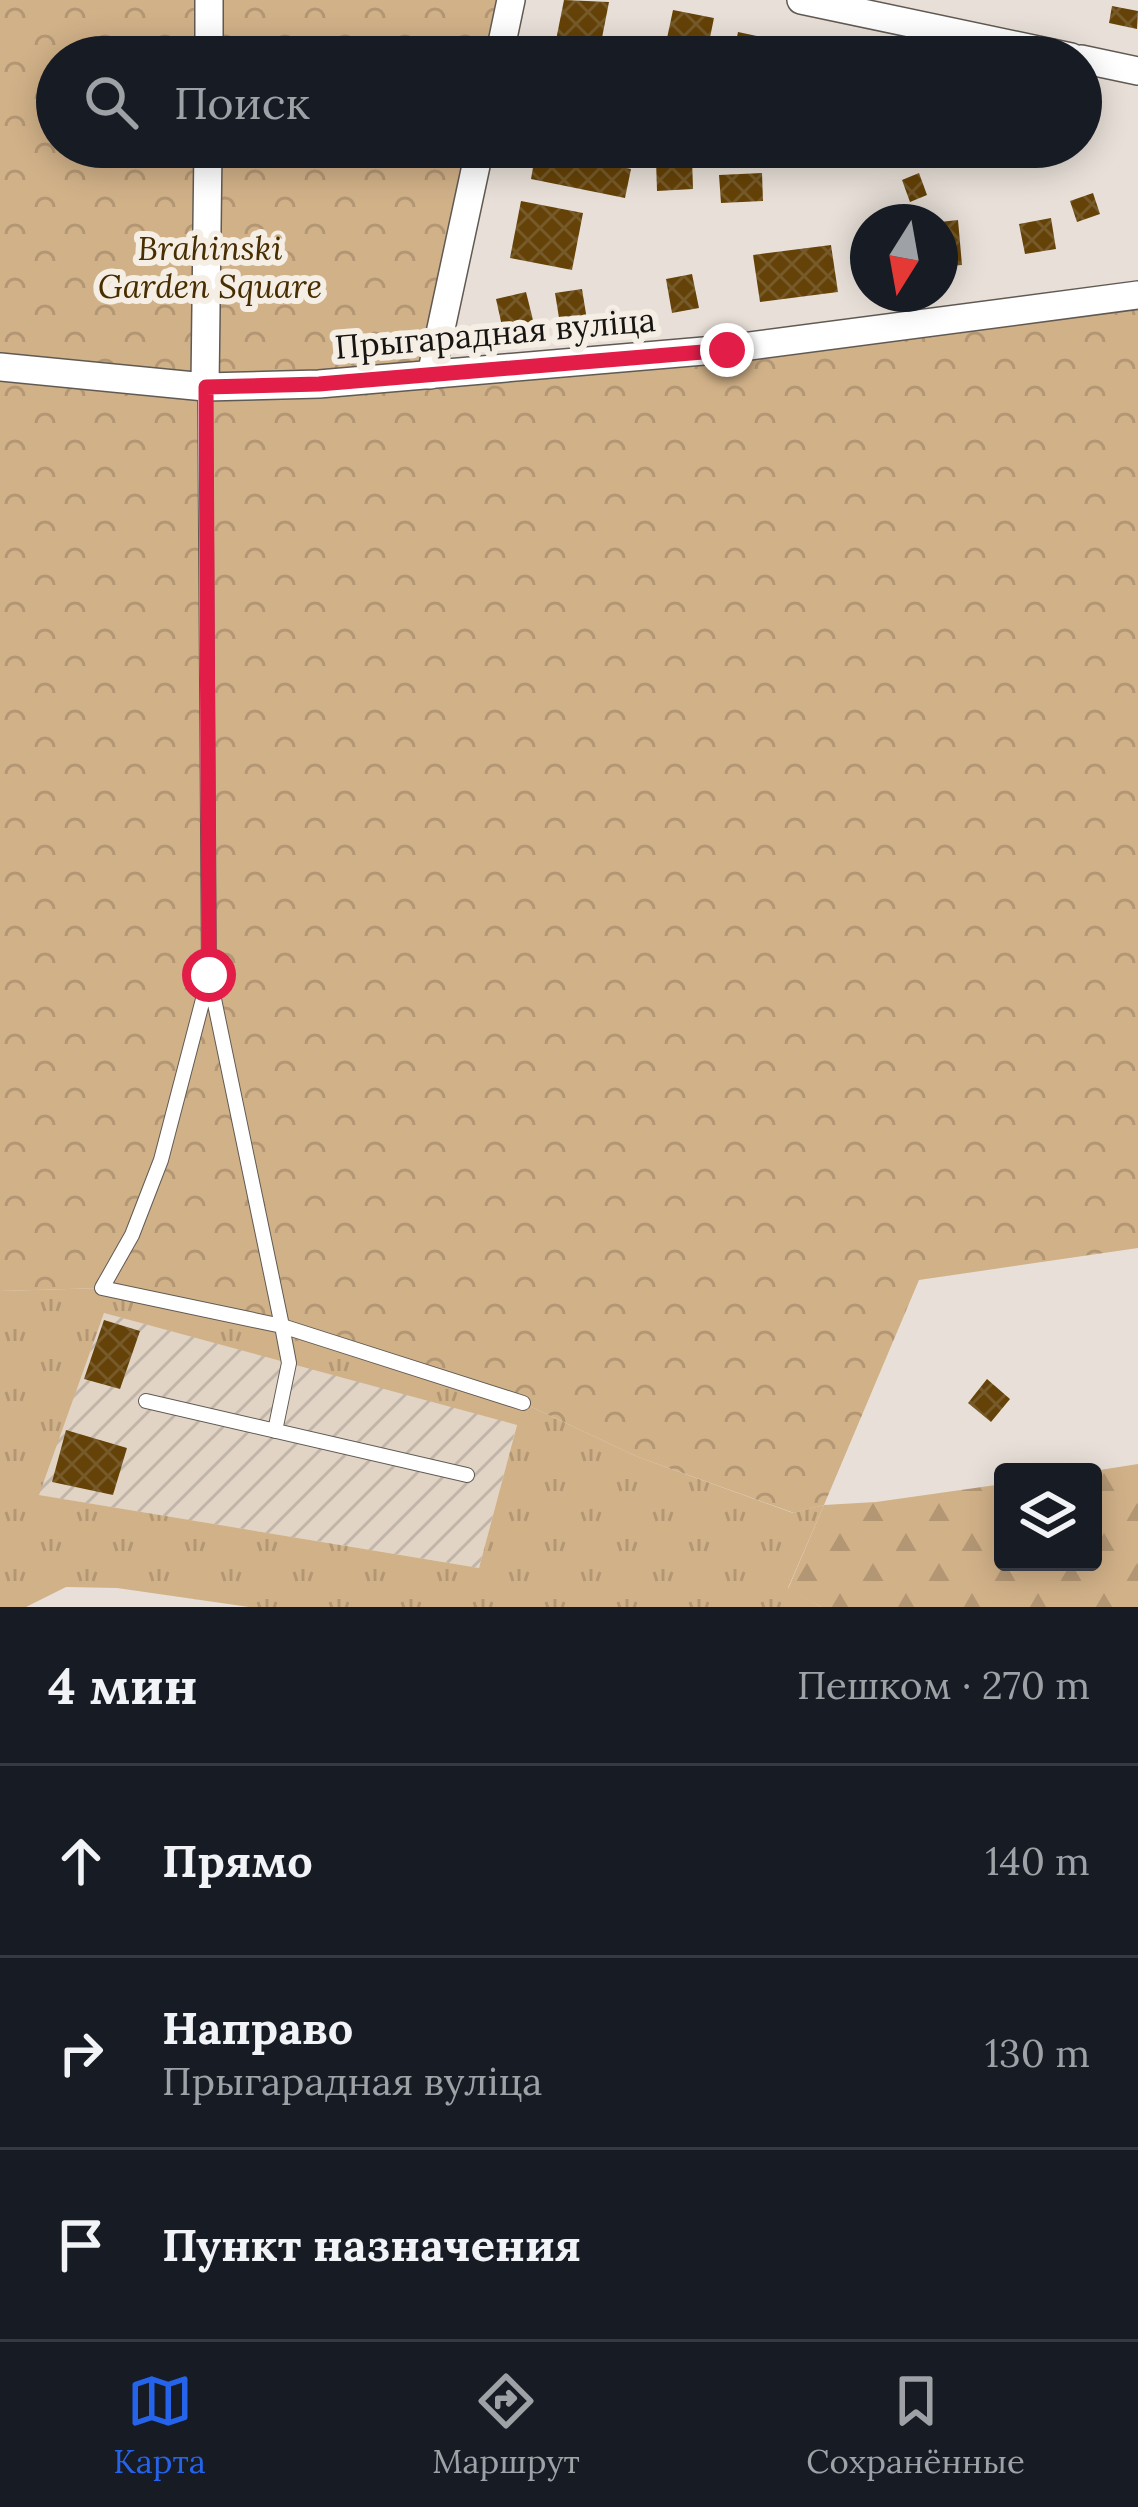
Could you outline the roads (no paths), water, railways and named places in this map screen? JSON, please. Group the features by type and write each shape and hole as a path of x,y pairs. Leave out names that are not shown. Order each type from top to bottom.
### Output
{"street":[{"path":"208,0 208,36"},
{"path":"503,36 511,0"},
{"path":"801,0 972,36"},
{"path":"1102,63 1138,71"},
{"path":"206,387 208,168"},
{"path":"431,375 475,168"},
{"name":"Прыгарадная вуліца","path":"0,367 206,387 319,384 727,350 1138,295"}],"lane":[{"path":"206,387 209,975 289,1363 275,1431"},
{"path":"209,975 161,1160 132,1235 102,1288 282,1327 524,1403"},
{"path":"146,1401 467,1475"}],"park label":[{"name":"Brahinski Garden Square","path":"210,267"}]}
